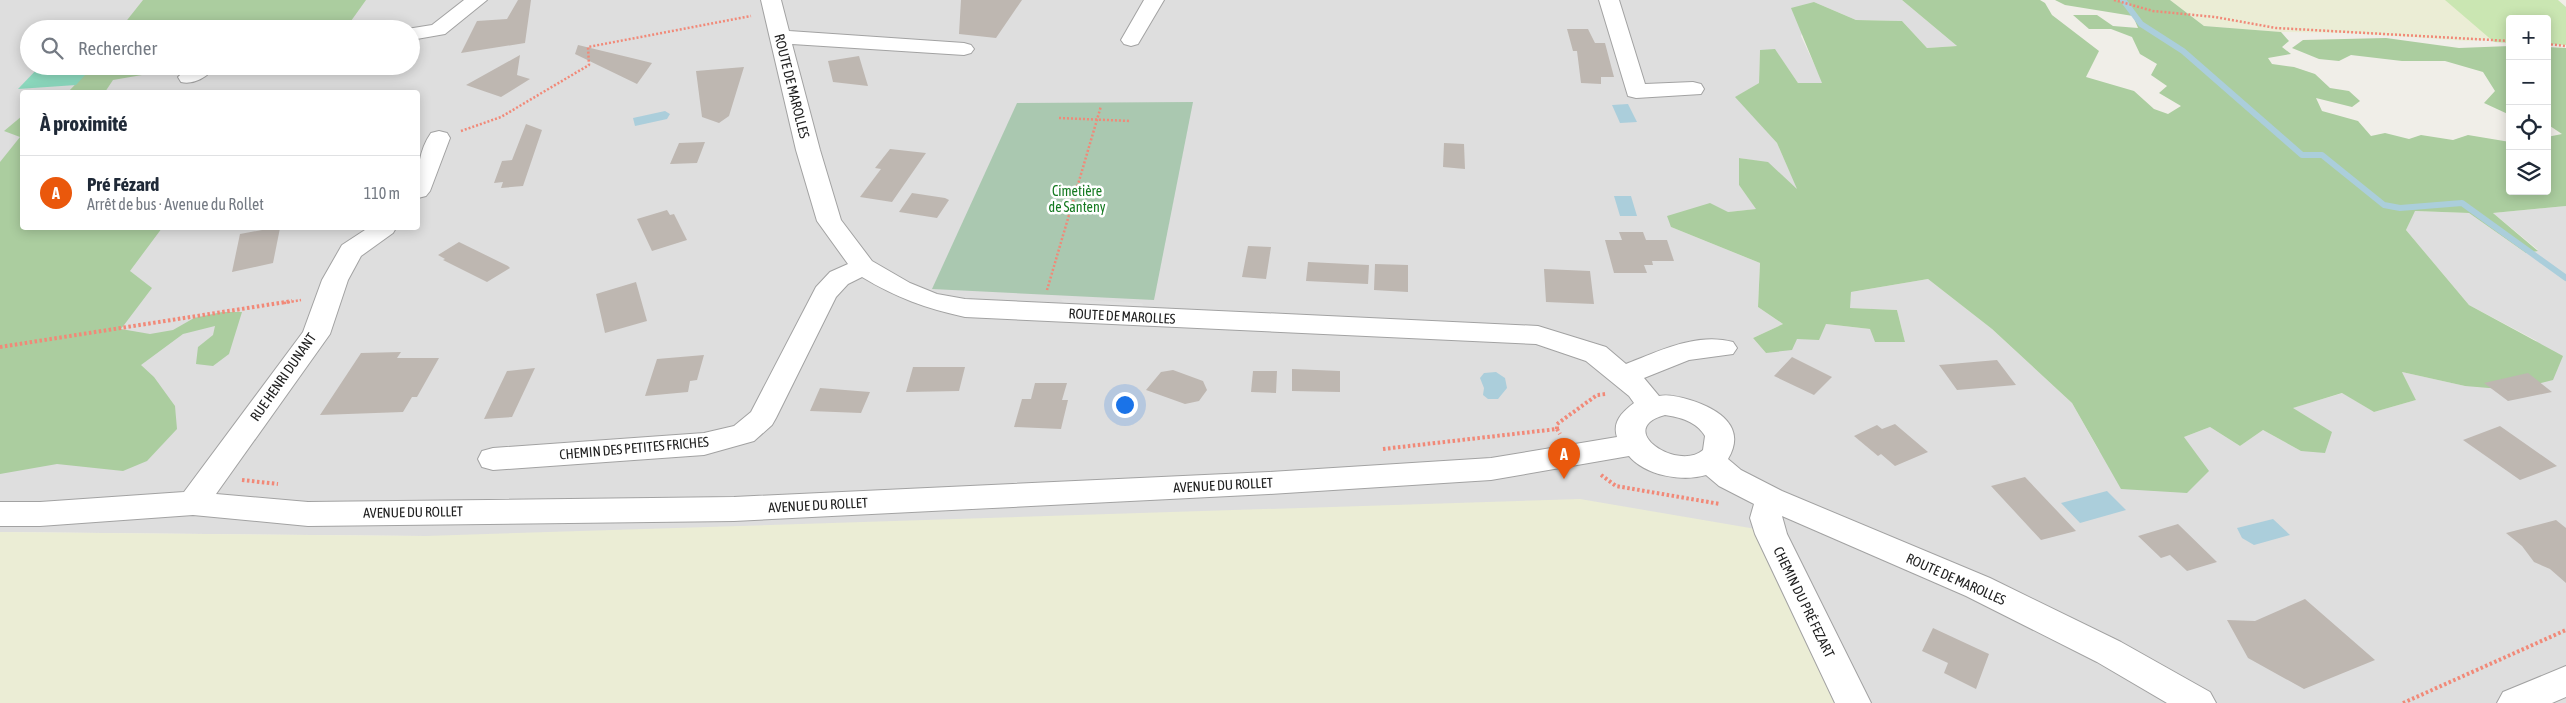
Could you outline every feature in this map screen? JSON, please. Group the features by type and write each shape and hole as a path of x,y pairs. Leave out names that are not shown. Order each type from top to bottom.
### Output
{"street":[{"path":"420,33 438,30 477,0"},
{"path":"1131,40 1154,0"},
{"path":"1610,0 1636,91 1693,89"},
{"name":"ROUTE DE MAROLLES","path":"772,6 829,221 863,267 901,289 931,302 965,308 1538,335 1596,354 1639,389 1651,406"},
{"path":"780,38 801,37 964,49"},
{"path":"420,186 439,138"},
{"name":"RUE HENRI DUNANT","path":"193,503 316,334 330,296 351,251 381,230"},
{"name":"CHEMIN DES PETITES FRICHES","path":"493,458 704,444 744,434 762,418 825,293 839,278 863,267"},
{"path":"1623,376 1685,351 1723,348"},
{"path":"1676,405 1706,418 1717,429 1721,442 1718,454 1710,461 1698,467 1681,468 1663,465 1646,456 1634,445 1629,432 1631,423 1637,414 1651,406 1676,405"},
{"name":"AVENUE DU ROLLET","path":"0,514 40,514 193,503 308,514 734,509 1269,483 1491,470 1634,445"},
{"name":"ROUTE DE MAROLLES","path":"1710,461 1730,478 1771,499 1978,587 2109,652 2198,703"},
{"name":"CHEMIN DU PRÉ FEZART","path":"1771,499 1766,518 1771,534 1853,703"},
{"path":"2515,703 2566,681"}],"path":[{"path":"2116,0 2153,11 2186,16 2215,17 2276,28 2506,40"},
{"path":"439,138 501,117 589,65 588,46 772,6"},
{"path":"2551,44 2566,46"},
{"path":"1040,312 1101,106"},
{"path":"1060,118 1130,121"},
{"path":"0,347 330,296"},
{"path":"2403,703 2566,630"}],"shaded area":[{"path":"0,0 1902,0 1957,46 1927,48 1902,21 1856,20 1814,2 1801,36 1823,83 1798,83 1775,50 1760,50 1759,83 1736,97 1777,143 1798,190 1768,163 1740,158 1739,185 1757,209 1728,212 1671,227 1760,263 1758,307 1783,324 1753,338 1766,353 1826,324 1870,329 1905,342 1897,310 1849,308 1851,292 1928,279 1992,329 2072,403 2099,451 2184,437 2210,427 2240,446 2263,430 2301,451 2292,408 2343,393 2374,412 2416,400 2402,372 2465,386 2537,341 2469,305 2406,230 2414,211 2469,213 2526,253 2538,250 2493,213 2566,206 2566,703 1846,703 425,536 0,532"},
{"path":"1061,299 1142,303 1147,312 1067,309"}],"green space":[{"path":"143,0 366,0 352,20 127,20"},
{"path":"1902,0 2040,0 2045,3 2052,15 2099,51 2086,77 2134,91 2154,109 2168,114 2181,106 2159,93 2167,86 2151,75 2157,64 2140,54 2132,37 2111,29 2089,29 2073,15 2097,15 2113,26 2138,28 2133,16 2065,5 2055,0 2170,0 2204,26 2281,32 2289,41 2282,47 2291,54 2268,58 2272,64 2294,67 2315,74 2330,88 2349,91 2360,101 2352,107 2316,98 2322,111 2358,121 2371,136 2385,133 2409,139 2421,135 2453,140 2468,135 2506,141 2506,195 2551,195 2551,136 2562,134 2551,127 2551,47 2566,48 2566,206 2493,213 2538,251 2526,253 2469,213 2415,211 2406,230 2469,305 2563,356 2553,380 2513,390 2465,386 2402,372 2416,400 2374,412 2342,393 2293,408 2332,432 2325,453 2301,451 2263,430 2240,446 2210,427 2184,437 2209,471 2187,493 2121,489 2072,403 1992,329 1928,279 1851,292 1850,308 1897,310 1905,342 1875,342 1870,329 1826,324 1819,340 1797,339 1792,350 1766,353 1753,338 1783,324 1758,307 1760,263 1671,227 1667,216 1710,203 1728,212 1756,209 1739,185 1739,158 1768,162 1797,189 1777,143 1735,97 1759,83 1760,50 1775,49 1798,83 1822,83 1791,8 1814,2 1856,20 1902,21 1927,48 1957,46"},
{"path":"2170,0 2452,0 2491,39 2467,41 2350,33 2281,32 2204,26"},
{"path":"2445,0 2558,0 2566,7 2566,45 2551,44 2551,15 2506,15 2506,43 2494,42"},
{"path":"2386,38 2459,48 2506,46 2506,113 2484,103 2495,91 2483,72 2445,61 2402,61 2351,55 2339,61 2319,59 2292,48 2303,40"},
{"path":"31,75 85,75 76,85 18,89"},
{"path":"84,75 142,75 113,80 106,90 70,90"},
{"name":"Cimetière de Santeny","path":"1193,102 1154,300 932,289 1017,103"},
{"path":"20,118 20,137 4,131"},
{"path":"20,137 20,230 161,230 130,271 152,288 121,329 150,334 173,330 194,318 222,312 242,312 229,354 213,366 196,364 198,347 213,335 215,326 183,334 141,365 154,377 175,406 177,429 147,461 123,471 57,464 0,474 0,162"},
{"path":"1580,499 1756,529 1846,703 0,703 0,532 425,536"}],"water":[{"path":"1628,104 1637,122 1620,123 1612,105"},
{"path":"665,111 670,114 667,119 635,126 633,118"},
{"path":"1614,196 1631,196 1637,216 1620,216"},
{"path":"1496,372 1505,378 1507,388 1498,399 1488,399 1483,395 1484,388 1480,378 1484,373"},
{"path":"2107,491 2126,510 2080,523 2061,503"},
{"path":"2273,519 2290,535 2254,545 2242,538 2237,528"}],"building":[{"path":"518,0 531,0 525,43 461,53 477,21 507,19"},
{"path":"961,0 1022,0 996,38 959,34"},
{"path":"1567,29 1588,29 1595,43 1605,43 1614,77 1601,77 1601,84 1581,83 1577,51 1573,51"},
{"path":"578,45 652,63 637,84 575,54"},
{"path":"520,55 517,75 530,79 501,97 466,85"},
{"path":"859,56 868,86 833,82 828,61"},
{"path":"744,67 729,116 719,123 702,117 696,71"},
{"path":"526,124 542,130 523,186 501,188 503,182 494,183 502,161 512,160"},
{"path":"705,142 697,163 670,164 679,143"},
{"path":"1444,143 1464,144 1465,169 1443,167"},
{"path":"890,149 926,153 892,202 860,197 881,169 875,168"},
{"path":"912,193 949,200 937,218 899,212"},
{"path":"667,210 670,215 674,214 687,240 652,251 637,219"},
{"path":"262,230 280,230 273,263 232,272 240,234"},
{"path":"1619,232 1643,232 1646,240 1667,240 1674,261 1652,261 1653,265 1644,265 1647,273 1614,273 1605,240 1622,240"},
{"path":"459,242 510,268 487,282 443,260 445,259 438,255"},
{"path":"1248,246 1271,247 1266,279 1242,277"},
{"path":"1308,262 1369,265 1368,284 1306,281"},
{"path":"1375,264 1408,265 1408,292 1374,290"},
{"path":"1544,269 1590,271 1594,304 1546,302"},
{"path":"636,282 647,321 605,333 596,294"},
{"path":"401,352 397,358 439,358 417,397 412,397 403,412 320,415 361,353"},
{"path":"704,355 697,380 690,381 688,392 645,396 657,359"},
{"path":"1792,357 1832,377 1814,395 1774,376"},
{"path":"1997,360 2016,385 1957,390 1939,365"},
{"path":"913,367 965,367 959,391 906,392"},
{"path":"535,368 512,417 484,419 507,371"},
{"path":"1292,369 1340,371 1340,392 1292,391"},
{"path":"1173,370 1203,381 1207,390 1199,401 1185,404 1146,390 1161,372"},
{"path":"1253,371 1277,371 1276,393 1251,392"},
{"path":"2528,373 2552,392 2508,401 2484,383"},
{"path":"1035,383 1067,383 1062,400 1068,400 1061,429 1014,427 1022,399 1031,399"},
{"path":"820,388 870,392 861,413 810,411"},
{"path":"1895,424 1928,452 1895,466 1881,454 1878,456 1854,436 1877,425 1882,429"},
{"path":"2500,426 2557,466 2520,480 2463,440"},
{"path":"2025,477 2076,531 2041,540 1991,486"},
{"path":"2556,520 2566,528 2566,583 2550,569 2534,562 2522,546 2506,533"},
{"path":"2178,524 2217,562 2187,571 2170,555 2161,558 2138,536"},
{"path":"2305,599 2375,660 2304,689 2248,658 2227,620 2255,621"},
{"path":"1933,628 1989,654 1976,689 1944,673 1948,663 1922,651"}],"waterway":[{"path":"2123,0 2141,24 2183,51 2302,155 2322,155 2384,205 2400,208 2462,203 2566,278"}],"place":[{"name":"Pré Fézard","path":"1564,479"}]}
